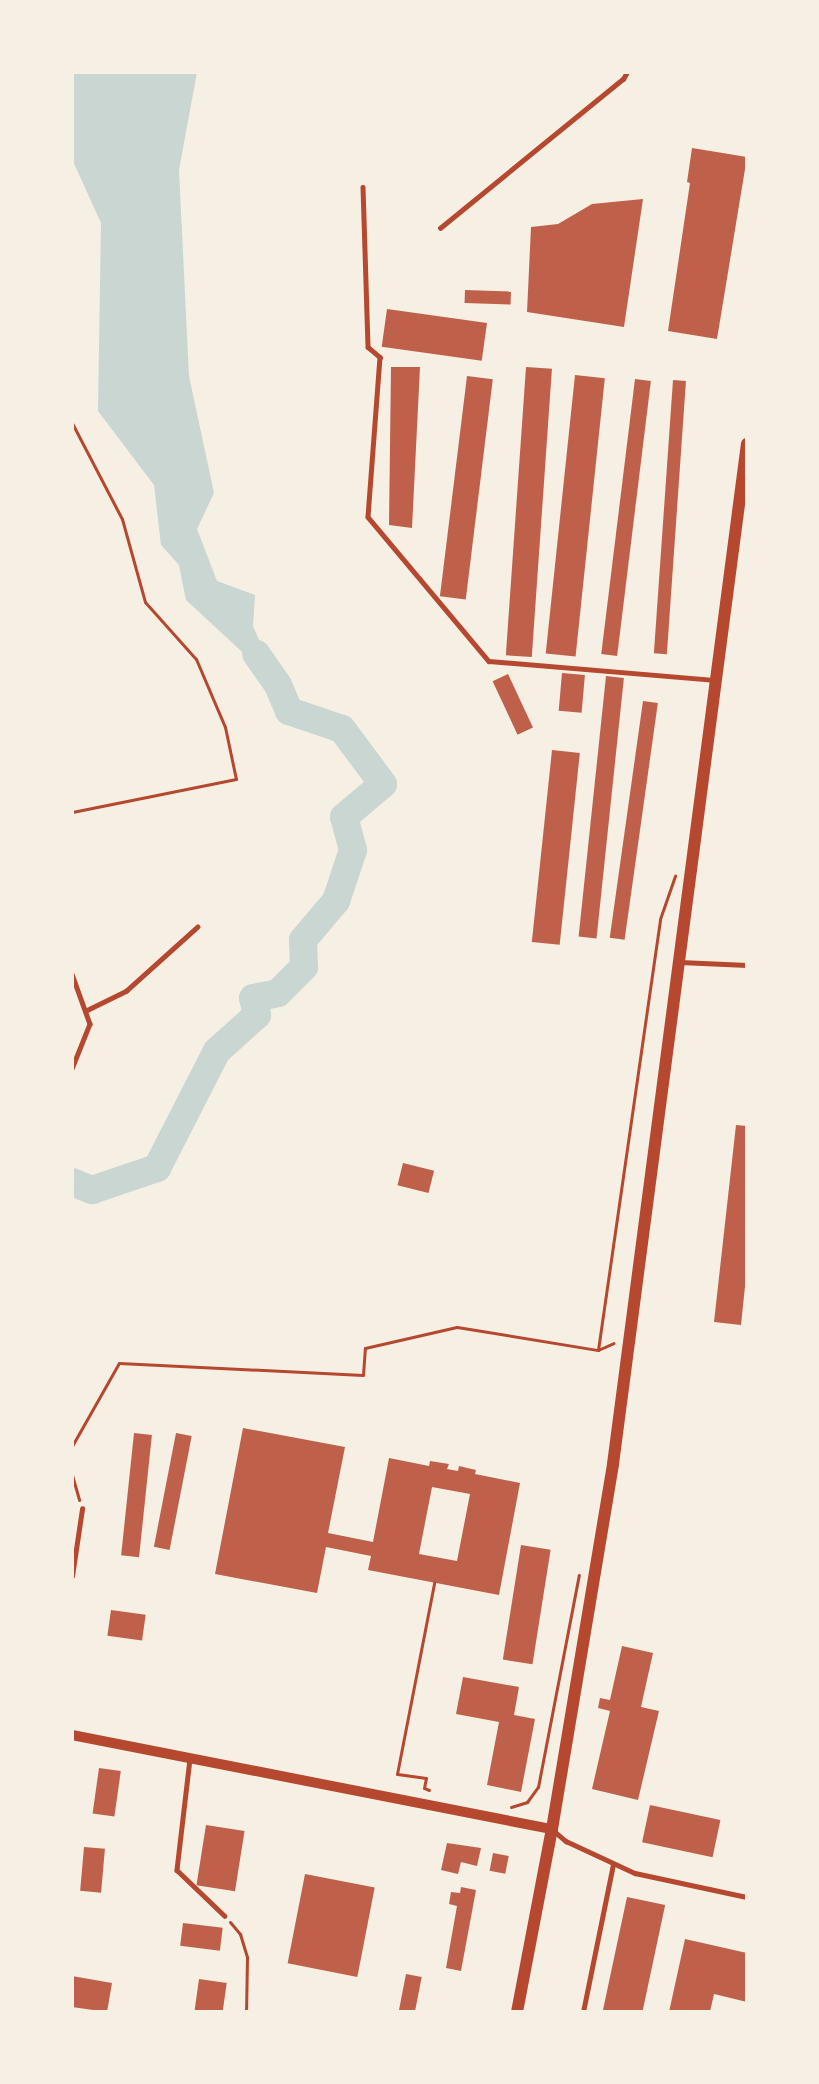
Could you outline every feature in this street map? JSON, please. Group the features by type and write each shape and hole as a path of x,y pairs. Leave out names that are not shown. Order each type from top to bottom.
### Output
{"main road":[{"path":"517,2012 552,1829 614,1464 747,444"}],"street":[{"path":"72,1735 552,1829"}],"lane":[{"path":"440,228 622,79 627,72"},
{"path":"363,187 368,347 380,357 368,517 489,661 716,680"},
{"path":"85,1011 126,991 197,927"},
{"path":"680,962 747,965"},
{"path":"72,975 90,1024 72,1069"},
{"path":"72,1576 82,1509"},
{"path":"190,1759 177,1870 225,1916"},
{"path":"552,1829 566,1841 636,1873 747,1897"},
{"path":"582,2012 613,1864"}],"path":[{"path":"72,423 122,519 145,602 196,659 225,727 236,779 72,812"},
{"path":"598,1350 660,919 678,868"},
{"path":"72,1446 119,1363 363,1375 365,1348 458,1327 598,1350 616,1342 614,1353"},
{"path":"72,1475 82,1509"},
{"path":"506,1808 527,1803 538,1787 580,1566"},
{"path":"424,1788 426,1778 397,1774 435,1583"},
{"path":"225,1916 240,1934 247,1957 246,2012"}],"shaded area":[{"path":"72,72 197,72 179,170 189,376 214,493 197,529 217,581 255,595 253,626 278,685 186,600 179,565 161,545 154,485 98,411 101,223 72,159"}],"building":[{"path":"692,148 747,157 717,339 668,331 690,183 687,182"},
{"path":"643,199 624,327 527,312 531,227 558,224 592,204"},
{"path":"465,290 511,292 511,305 465,303"},
{"path":"387,309 487,323 482,361 382,347"},
{"path":"391,367 420,367 412,528 389,525"},
{"path":"526,367 552,369 532,657 506,655"},
{"path":"575,375 605,378 576,657 546,653"},
{"path":"467,376 493,379 466,600 440,596"},
{"path":"635,379 651,381 617,656 601,654"},
{"path":"673,380 686,381 667,654 654,653"},
{"path":"562,673 585,675 582,713 559,711"},
{"path":"508,674 533,727 518,735 493,681"},
{"path":"606,676 624,678 597,938 579,937"},
{"path":"643,701 658,703 625,940 610,938"},
{"path":"552,750 580,753 560,945 532,942"},
{"path":"736,1125 747,1126 747,1267 741,1325 714,1322"},
{"path":"403,1163 434,1171 428,1193 397,1185"},
{"path":"243,1428 345,1447 328,1533 373,1542 389,1458 429,1466 430,1461 449,1464 447,1469 458,1471 459,1466 476,1470 475,1474 520,1483 499,1595 368,1570 371,1556 326,1547 317,1593 215,1574","holes":["432,1487 470,1494 457,1561 419,1554"]},
{"path":"134,1433 152,1435 139,1557 121,1555"},
{"path":"176,1433 192,1436 170,1550 154,1547"},
{"path":"521,1545 551,1550 532,1664 503,1660"},
{"path":"111,1610 146,1615 142,1641 107,1636"},
{"path":"622,1646 653,1653 641,1707 659,1711 638,1800 592,1789 610,1711 598,1708 600,1698 610,1700"},
{"path":"463,1677 519,1687 514,1715 535,1719 521,1792 487,1785 499,1722 456,1714"},
{"path":"99,1768 121,1771 114,1817 93,1814"},
{"path":"650,1805 720,1820 713,1857 642,1842"},
{"path":"206,1825 245,1831 235,1891 196,1885"},
{"path":"447,1843 481,1848 477,1866 461,1862 458,1874 441,1870"},
{"path":"84,1847 105,1849 101,1893 80,1891"},
{"path":"493,1853 509,1856 505,1874 490,1871"},
{"path":"305,1874 375,1888 357,1977 288,1963"},
{"path":"461,1887 476,1890 461,1971 446,1968 457,1906 449,1904 451,1892 460,1893"},
{"path":"627,1897 665,1905 642,2012 603,2012"},
{"path":"183,1923 223,1928 220,1951 180,1946"},
{"path":"685,1939 747,1953 747,2002 714,1994 710,2012 669,2012"},
{"path":"406,1974 422,1977 415,2012 399,2012"},
{"path":"72,1976 112,1983 107,2012 72,2007"},
{"path":"199,1979 227,1983 223,2012 194,2012"}],"waterway":[{"path":"72,1182 92,1190 157,1168 217,1051 257,1015 253,998 278,993 304,967 303,940 336,901 353,850 344,817 383,784 342,729 289,711 278,685 256,654"}]}
